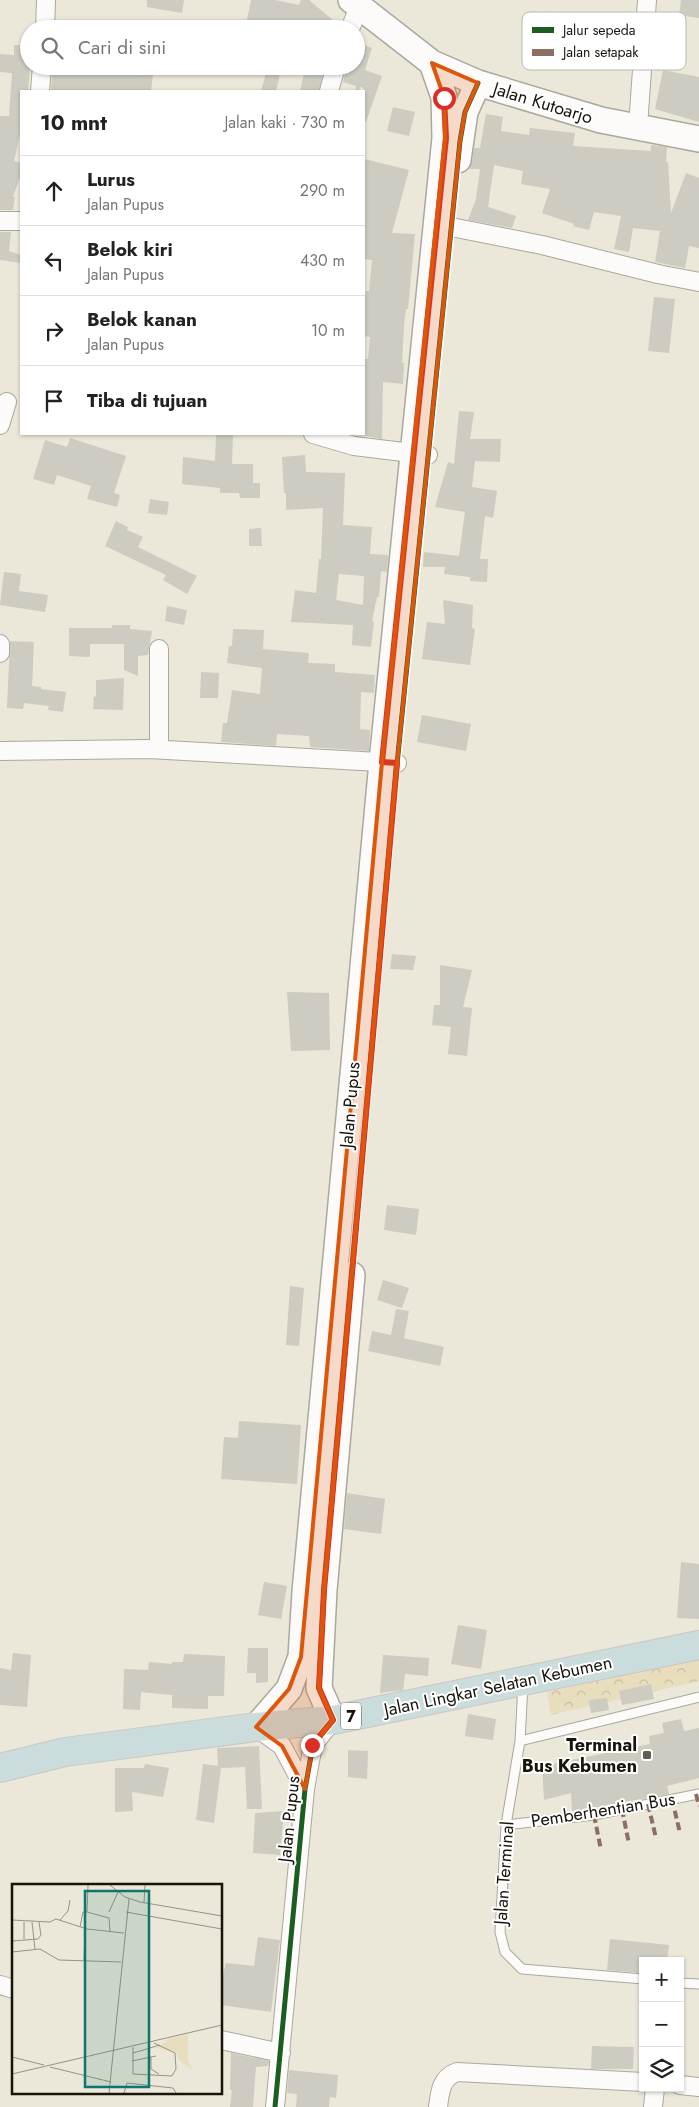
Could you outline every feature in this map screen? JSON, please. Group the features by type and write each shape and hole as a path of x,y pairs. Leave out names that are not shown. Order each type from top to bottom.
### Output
{"highway":[{"name":"Jalan Lingkar Selatan Kebumen","path":"0,1768 65,1752 256,1727 333,1720 699,1645"}],"street":[{"path":"45,20 46,0"},
{"name":"Jalan Kutoarjo","path":"353,12 432,63 478,83 601,120 699,139"},
{"name":"Jalan Pupus","path":"305,1789 282,1746 256,1727 288,1689 301,1658 305,1592 421,454 446,138 444,98 432,63"},
{"path":"638,126 642,70"},
{"path":"40,90 41,75"},
{"path":"329,90 333,75"},
{"name":"Jalan Pupus","path":"421,454 451,228 460,141 465,112 478,83"},
{"path":"0,221 20,221"},
{"path":"451,228 542,245 658,274 699,282"},
{"path":"0,425 9,403"},
{"path":"316,435 354,446 421,454"},
{"path":"0,644 0,653"},
{"path":"159,649 159,749"},
{"path":"0,750 159,749 389,762"},
{"name":"Jalan Pupus","path":"275,2107 305,1789 312,1745 333,1720 319,1688 324,1590 389,762"},
{"path":"222,2040 281,2052"},
{"path":"438,2107 444,2082 448,2076 457,2072 639,2082"},
{"path":"684,2085 699,2087"},
{"path":"653,2107 655,2092"}],"lane":[{"name":"Jalan Terminal","path":"524,1680 520,1741 506,1825 500,1932 505,1952 522,1969 639,1980"},
{"path":"520,1741 699,1697"},
{"name":"Pemberhentian Bus","path":"506,1825 594,1815 699,1794"},
{"path":"684,1983 699,1984"}],"highlighted area":[{"path":"432,63 478,83 465,112 460,141 395,784 324,1590 319,1688 333,1720 313,1745 305,1789 282,1746 256,1727 289,1689 301,1657 382,762 445,138 444,97"}],"green space":[{"path":"699,1658 699,1681 551,1715 547,1692"}],"building":[{"path":"147,0 184,0 182,13 147,7"},
{"path":"251,0 275,0 299,5 301,0 309,0 333,20 247,20"},
{"path":"681,0 699,0 699,18 686,16 686,12 679,12"},
{"path":"14,45 20,45 20,75 29,75 28,90 20,90 20,134 14,161 20,163 20,177 13,197 15,197 13,210 0,210 0,116 9,116 12,73 0,72 0,54 14,55"},
{"path":"365,45 372,48 365,70"},
{"path":"365,70 382,76 366,122 364,88 360,87 359,90 356,90 356,86 343,82 344,75 365,75"},
{"path":"663,70 699,77 699,122 655,109"},
{"path":"52,75 153,75 151,90 51,90"},
{"path":"265,75 280,75 276,90 261,90"},
{"path":"304,75 323,75 319,90 300,90"},
{"path":"393,107 415,112 409,136 387,131"},
{"path":"486,114 503,117 501,131 529,135 530,128 575,133 573,146 651,151 651,145 667,147 666,162 668,162 671,213 686,173 699,178 699,248 689,246 685,268 655,262 660,231 633,228 629,252 614,249 621,216 594,212 589,230 573,226 574,224 542,213 550,189 521,184 523,171 494,165 488,207 516,216 512,228 468,220 476,199 480,169 469,169 474,148 480,148"},
{"path":"365,159 409,170 392,233 415,234 408,309 406,309 404,326 403,384 383,382 382,439 364,436 365,359 368,359 370,337 365,336 365,300 366,291 369,291 372,260 365,259"},
{"path":"0,232 11,232 9,251 20,255 20,263 0,260"},
{"path":"654,297 675,299 669,353 648,351"},
{"path":"459,411 474,412 470,439 501,439 500,462 475,461 472,487 497,491 493,518 485,516 480,559 488,559 487,582 470,581 470,577 444,574 445,567 423,567 424,552 459,556 465,512 435,507 448,462 454,464"},
{"path":"216,435 233,435 232,464 253,464 253,483 260,483 260,498 240,498 239,493 220,493 220,488 182,484 183,457 215,461"},
{"path":"70,438 126,456 114,493 120,495 117,507 87,499 91,486 73,480 57,475 54,485 33,479 45,440 67,447"},
{"path":"305,455 306,472 345,473 343,525 372,527 370,554 388,555 387,572 381,571 379,597 377,597 372,621 374,622 371,647 352,645 353,625 291,622 295,590 316,593 319,559 321,559 323,508 286,510 282,457","holes":["339,574 364,576 363,605 336,600"]},
{"path":"150,499 169,502 167,515 148,513"},
{"path":"116,521 128,527 127,530 143,537 138,547 197,576 187,594 163,580 166,575 105,546"},
{"path":"261,528 262,546 249,546 249,529"},
{"path":"4,572 21,574 19,591 48,595 45,612 0,605"},
{"path":"443,600 473,605 472,628 475,629 470,665 422,659 427,622 445,624"},
{"path":"167,606 187,610 184,625 165,621"},
{"path":"112,625 130,625 130,629 152,631 148,655 138,656 138,676 124,670 124,644 90,644 90,657 69,656 69,628 112,628"},
{"path":"233,629 264,630 263,649 309,653 308,663 335,664 335,672 375,675 374,693 361,692 360,729 370,730 369,751 310,747 309,736 277,734 276,746 221,742 223,723 227,723 232,690 260,694 262,668 227,663 229,646 232,646"},
{"path":"10,641 34,642 32,686 66,692 63,712 48,710 49,706 24,703 23,709 7,708"},
{"path":"201,672 219,673 218,698 200,698"},
{"path":"124,678 123,710 93,709 94,696 96,697 96,680"},
{"path":"422,715 471,724 466,751 417,742"},
{"path":"392,954 416,956 413,970 390,969"},
{"path":"440,965 472,970 463,1007 472,1008 467,1056 448,1054 451,1027 432,1025 434,1005 440,1005"},
{"path":"287,992 329,993 330,1050 291,1051"},
{"path":"387,1205 419,1209 416,1235 384,1230"},
{"path":"383,1280 409,1288 402,1308 377,1300"},
{"path":"290,1286 304,1288 299,1346 286,1345"},
{"path":"396,1309 409,1311 404,1338 444,1347 440,1366 368,1351 372,1331 391,1335"},
{"path":"239,1421 301,1425 297,1484 221,1479 224,1437 238,1438"},
{"path":"347,1493 385,1499 381,1534 344,1529"},
{"path":"681,1562 699,1564 699,1619 677,1618"},
{"path":"264,1582 287,1586 281,1619 258,1615"},
{"path":"458,1625 487,1630 481,1669 451,1664"},
{"path":"248,1648 268,1648 268,1682 256,1683 256,1673 247,1673"},
{"path":"13,1653 31,1655 27,1707 0,1705 0,1668 11,1670"},
{"path":"184,1654 225,1656 224,1696 208,1696 208,1709 172,1708 172,1695 141,1692 140,1710 123,1709 124,1669 148,1670 149,1662 172,1664 172,1662 183,1662"},
{"path":"383,1655 429,1658 428,1676 405,1674 403,1690 380,1693"},
{"path":"651,1684 654,1699 622,1705 619,1691"},
{"path":"607,1698 609,1710 591,1713 589,1700"},
{"path":"468,1714 496,1719 493,1740 465,1736"},
{"name":"Terminal Bus Kebumen","path":"681,1719 684,1731 699,1728 699,1778 667,1786 669,1794 576,1811 572,1811 571,1793 544,1800 542,1766 650,1744 649,1736 664,1733 662,1723"},
{"path":"259,1746 262,1809 247,1809 245,1767 221,1768 214,1823 196,1820 203,1764 218,1766 217,1748"},
{"path":"348,1750 368,1751 367,1779 348,1777"},
{"path":"145,1764 169,1768 163,1797 132,1792 133,1811 115,1812 115,1768 144,1768"},
{"path":"284,1811 280,1855 253,1853 255,1813"},
{"path":"258,1937 280,1940 271,2012 222,2005 222,1977 226,1963 254,1966"},
{"path":"610,1939 669,1945 668,1957 639,1957 639,1973 607,1970"},
{"path":"592,2046 634,2047 633,2069 591,2069"},
{"path":"231,2053 269,2061 268,2066 256,2067 253,2107 230,2107 232,2090 230,2090"},
{"path":"289,2070 338,2075 336,2098 330,2097 329,2107 296,2107 297,2094 287,2093"}],"marked path":[{"path":"696,1794 699,1806"},
{"path":"672,1799 680,1833"},
{"path":"648,1804 656,1838"},
{"path":"622,1809 629,1844"},
{"path":"594,1815 601,1850"}],"cycle path":[{"path":"275,2107 305,1789 313,1745 333,1720 319,1688 324,1590 395,784 460,141 465,112 478,83"}],"place":[{"name":"Terminal Bus Kebumen","path":"647,1755"}],"route":[{"path":"312,1745 333,1720 319,1688 324,1590 397,763 382,762 446,138 444,98"}]}
